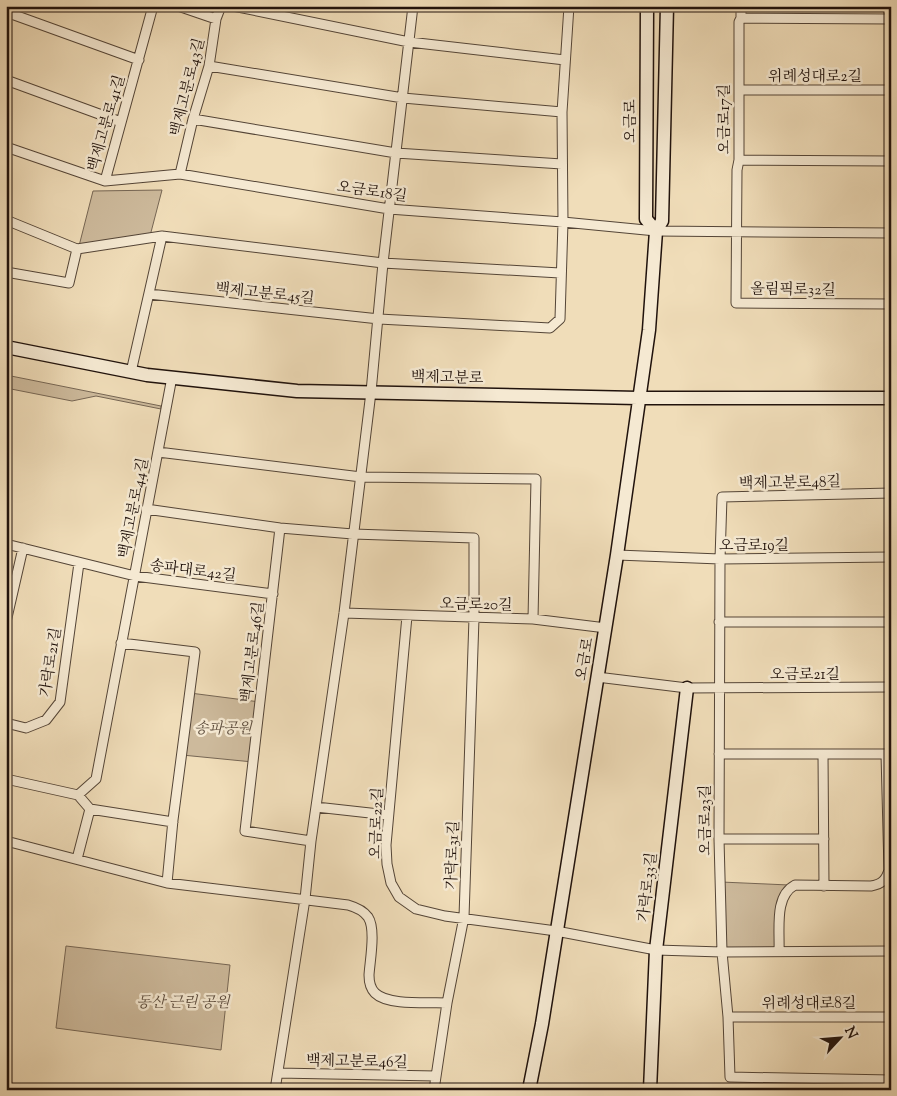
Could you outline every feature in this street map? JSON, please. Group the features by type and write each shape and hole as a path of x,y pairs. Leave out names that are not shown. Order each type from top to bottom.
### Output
{"main road":[{"name":"오금로","path":"647,6 646,219 656,231"},
{"name":"오금로","path":"529,1090 542,1024 606,628 649,330 656,231 662,221 667,6"},
{"name":"백제고분로","path":"6,347 131,372 297,391 638,398 891,398"},
{"name":"가락로33길","path":"650,1090 656,950 687,688"}],"street":[{"name":"백제고분로41길","path":"6,147 105,181 153,6"},
{"path":"178,6 216,18"},
{"name":"백제고분로43길","path":"180,174 193,119 209,66 216,18 221,6"},
{"path":"233,6 409,42 565,60"},
{"path":"275,1090 305,899 310,840 344,613 371,392 379,319 382,263 413,6"},
{"name":"오금로17길","path":"736,232 736,170 739,160 739,22 741,6"},
{"path":"6,220 77,249 162,236 382,263 560,273 563,222 562,112 567,7"},
{"name":"백제고분로41길","path":"6,12 139,60"},
{"path":"741,18 891,19"},
{"path":"209,66 403,98 562,112"},
{"path":"6,80 121,122"},
{"name":"위례성대로2길","path":"739,90 891,90"},
{"path":"193,119 396,153 562,164"},
{"path":"739,160 891,161"},
{"name":"오금로18길","path":"105,181 180,174 389,209 656,231"},
{"path":"656,231 891,233"},
{"name":"올림픽로32길","path":"736,232 736,302 891,304"},
{"path":"131,372 162,236"},
{"path":"6,272 69,283 77,249"},
{"name":"백제고분로45길","path":"149,294 379,319 550,328 560,318 560,273"},
{"name":"백제고분로44길","path":"78,795 96,779 172,377"},
{"path":"158,452 361,477 536,479 533,619"},
{"name":"백제고분로48길","path":"720,559 722,497 891,493"},
{"path":"146,510 280,528 353,534 474,538 474,618"},
{"name":"백제고분로46길","path":"280,528 245,831 310,840"},
{"name":"송파대로42길","path":"6,544 134,576 273,594"},
{"path":"6,622 23,548"},
{"name":"오금로19길","path":"617,555 720,559 891,557"},
{"path":"719,688 720,559"},
{"name":"가락로21길","path":"6,723 26,728 46,720 60,702 78,563"},
{"name":"오금로20길","path":"344,613 533,619 606,628"},
{"name":"오금로22길","path":"406,616 386,845 391,883 399,898 416,909 446,916 556,931"},
{"name":"가락로31길","path":"434,1090 464,917 474,618"},
{"path":"719,622 891,622"},
{"path":"122,643 195,652 167,884"},
{"name":"오금로21길","path":"598,677 687,688 891,687"},
{"name":"오금로23길","path":"719,688 719,839 722,952 728,1017 730,1077 891,1080"},
{"path":"719,754 888,754 889,870 886,878 880,884 871,886 796,885 788,889 782,898 779,950"},
{"path":"823,754 824,886"},
{"path":"6,778 78,795 90,809 173,822"},
{"path":"316,807 388,815"},
{"path":"77,859 90,809"},
{"path":"719,839 824,838"},
{"path":"6,840 167,884 305,899 358,908 368,916 372,924 370,983 373,992 382,998 395,1001 448,1003"},
{"path":"556,931 656,950 722,952 779,950 891,951"},
{"name":"위례성대로8길","path":"728,1017 891,1017"},
{"name":"백제고분로46길","path":"278,1073 436,1076"}],"green space":[{"path":"162,190 150,236 79,246 93,191"},
{"path":"6,375 161,406 161,409 96,396 72,401 6,388"},
{"name":"송파공원","path":"190,693 260,702 253,762 182,755"},
{"path":"721,882 789,885 784,890 779,905 777,948 721,948"},
{"name":"동산 근린 공원","path":"66,946 230,965 221,1050 56,1028"}]}
